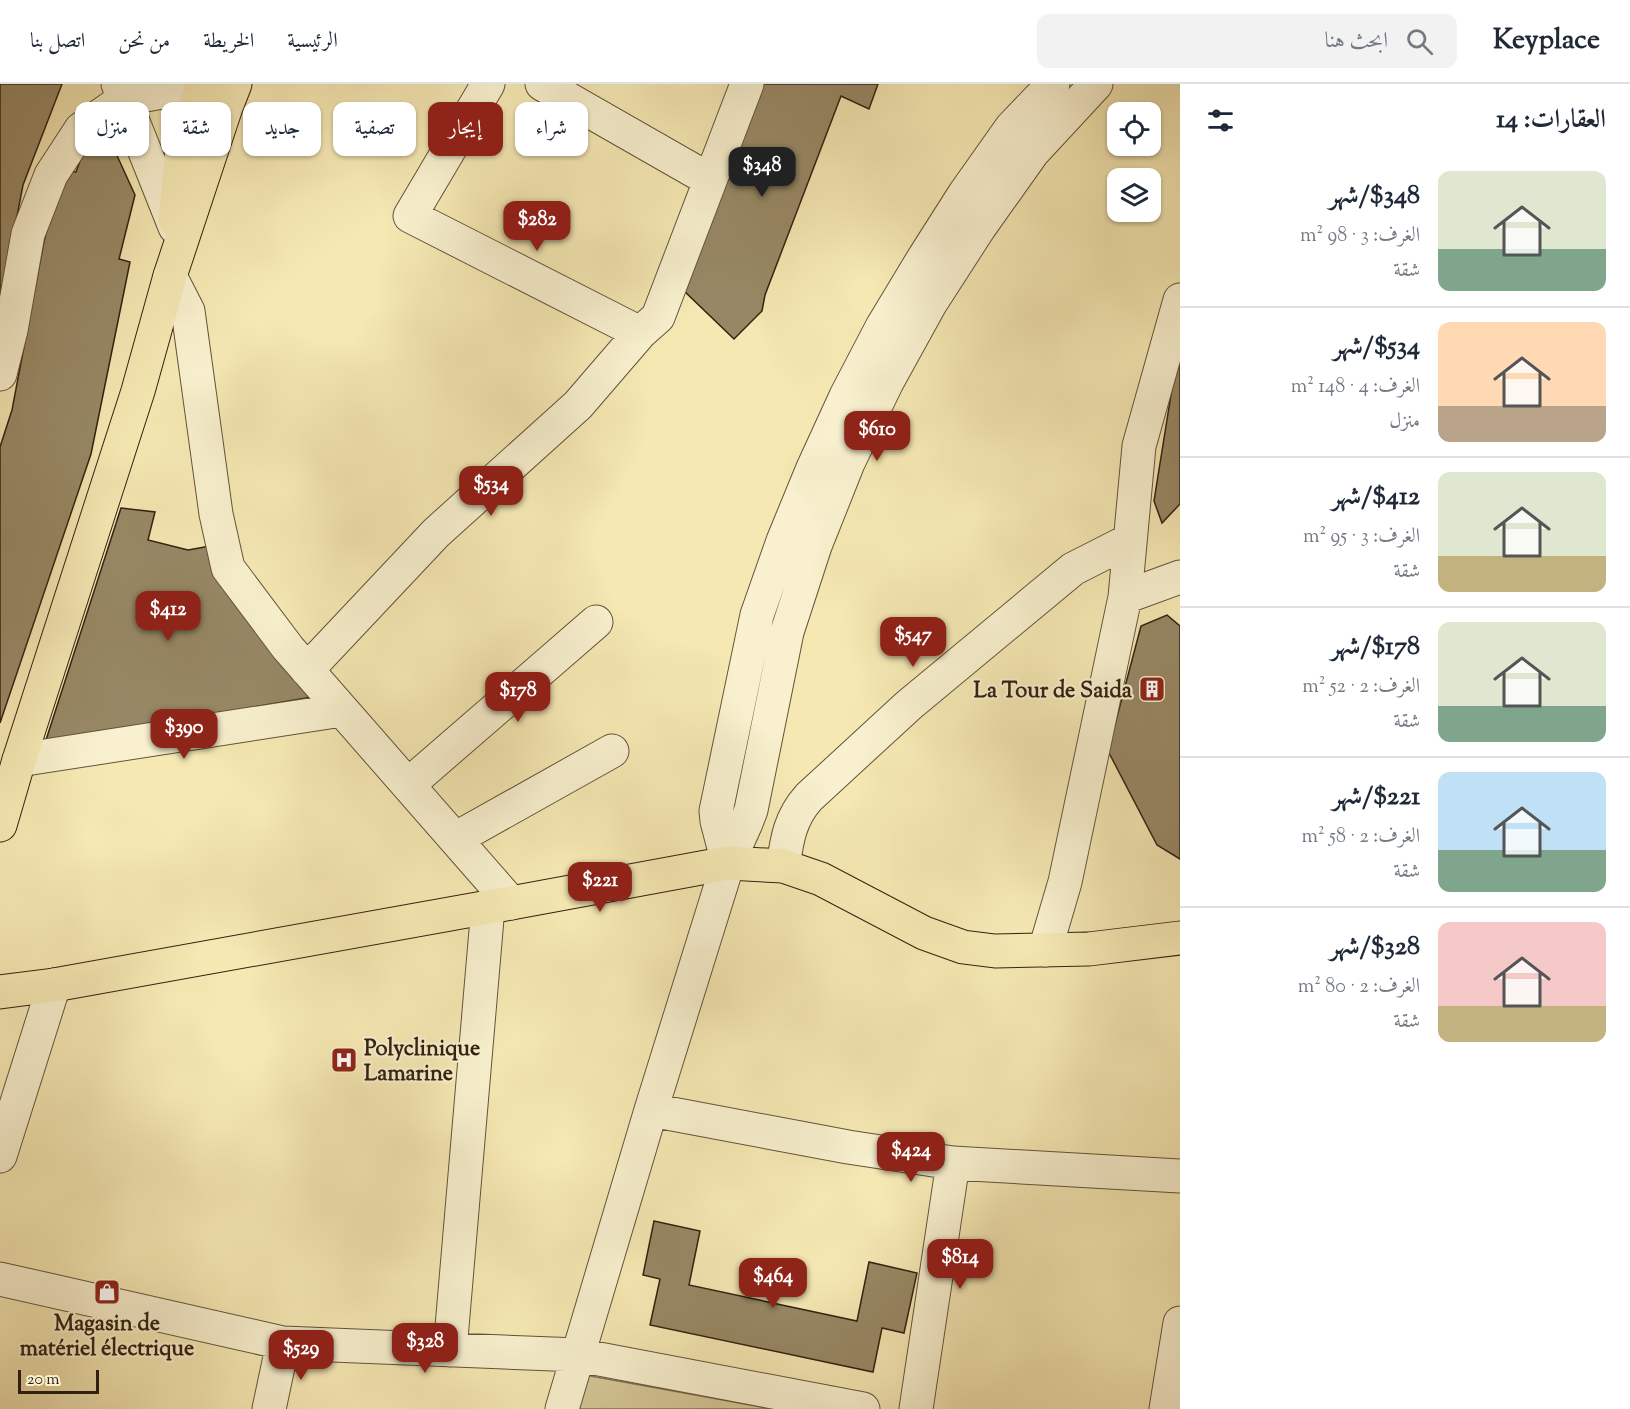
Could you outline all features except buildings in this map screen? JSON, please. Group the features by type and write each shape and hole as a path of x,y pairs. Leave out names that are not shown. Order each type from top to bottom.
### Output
{"main road":[{"path":"170,276 181,157 202,84"},
{"path":"0,825 138,391 170,276 234,84"},
{"path":"0,992 54,985 728,863 783,866 821,879 924,933 963,947 995,951 1089,949 1180,938"}],"street":[{"path":"0,374 11,330 27,234 51,175 81,129 121,91 162,92 188,84"},
{"path":"488,84 410,216 640,333"},
{"path":"542,84 710,180"},
{"path":"307,670 436,533 578,405 640,333 658,317 747,84"},
{"path":"728,863 716,811 757,615 783,541 813,468 856,376 923,259 965,193 1011,128 1053,84"},
{"path":"562,1409 651,1110 728,863 751,810 788,632 815,546 853,453 887,382 925,314 973,238 1034,152 1096,84"},
{"path":"121,91 175,226"},
{"path":"170,276 188,312 216,514 228,568 288,648 455,839 500,905 450,1350"},
{"path":"1045,950 1065,882 1125,597 1138,446 1180,300"},
{"path":"783,866 788,835 793,821 800,807 809,797 909,705 1072,569 1130,540"},
{"path":"1125,597 1180,577"},
{"path":"408,785 596,622"},
{"path":"19,760 342,710"},
{"path":"455,839 612,751"},
{"path":"0,1156 54,985"},
{"path":"651,1110 848,1147 953,1163 1180,1176"},
{"path":"916,1409 953,1163"},
{"path":"0,1279 283,1343 578,1355 863,1409"},
{"path":"1166,1409 1180,1323"},
{"path":"269,1409 283,1343"}],"shaded area":[{"path":"585,1375 773,1409 576,1409"}],"place":[{"name":"La Tour de Saida","path":"1152,689"},
{"name":"Polyclinique Lamarine","path":"344,1060"},
{"name":"Magasin de matériel électrique","path":"107,1292"}]}
